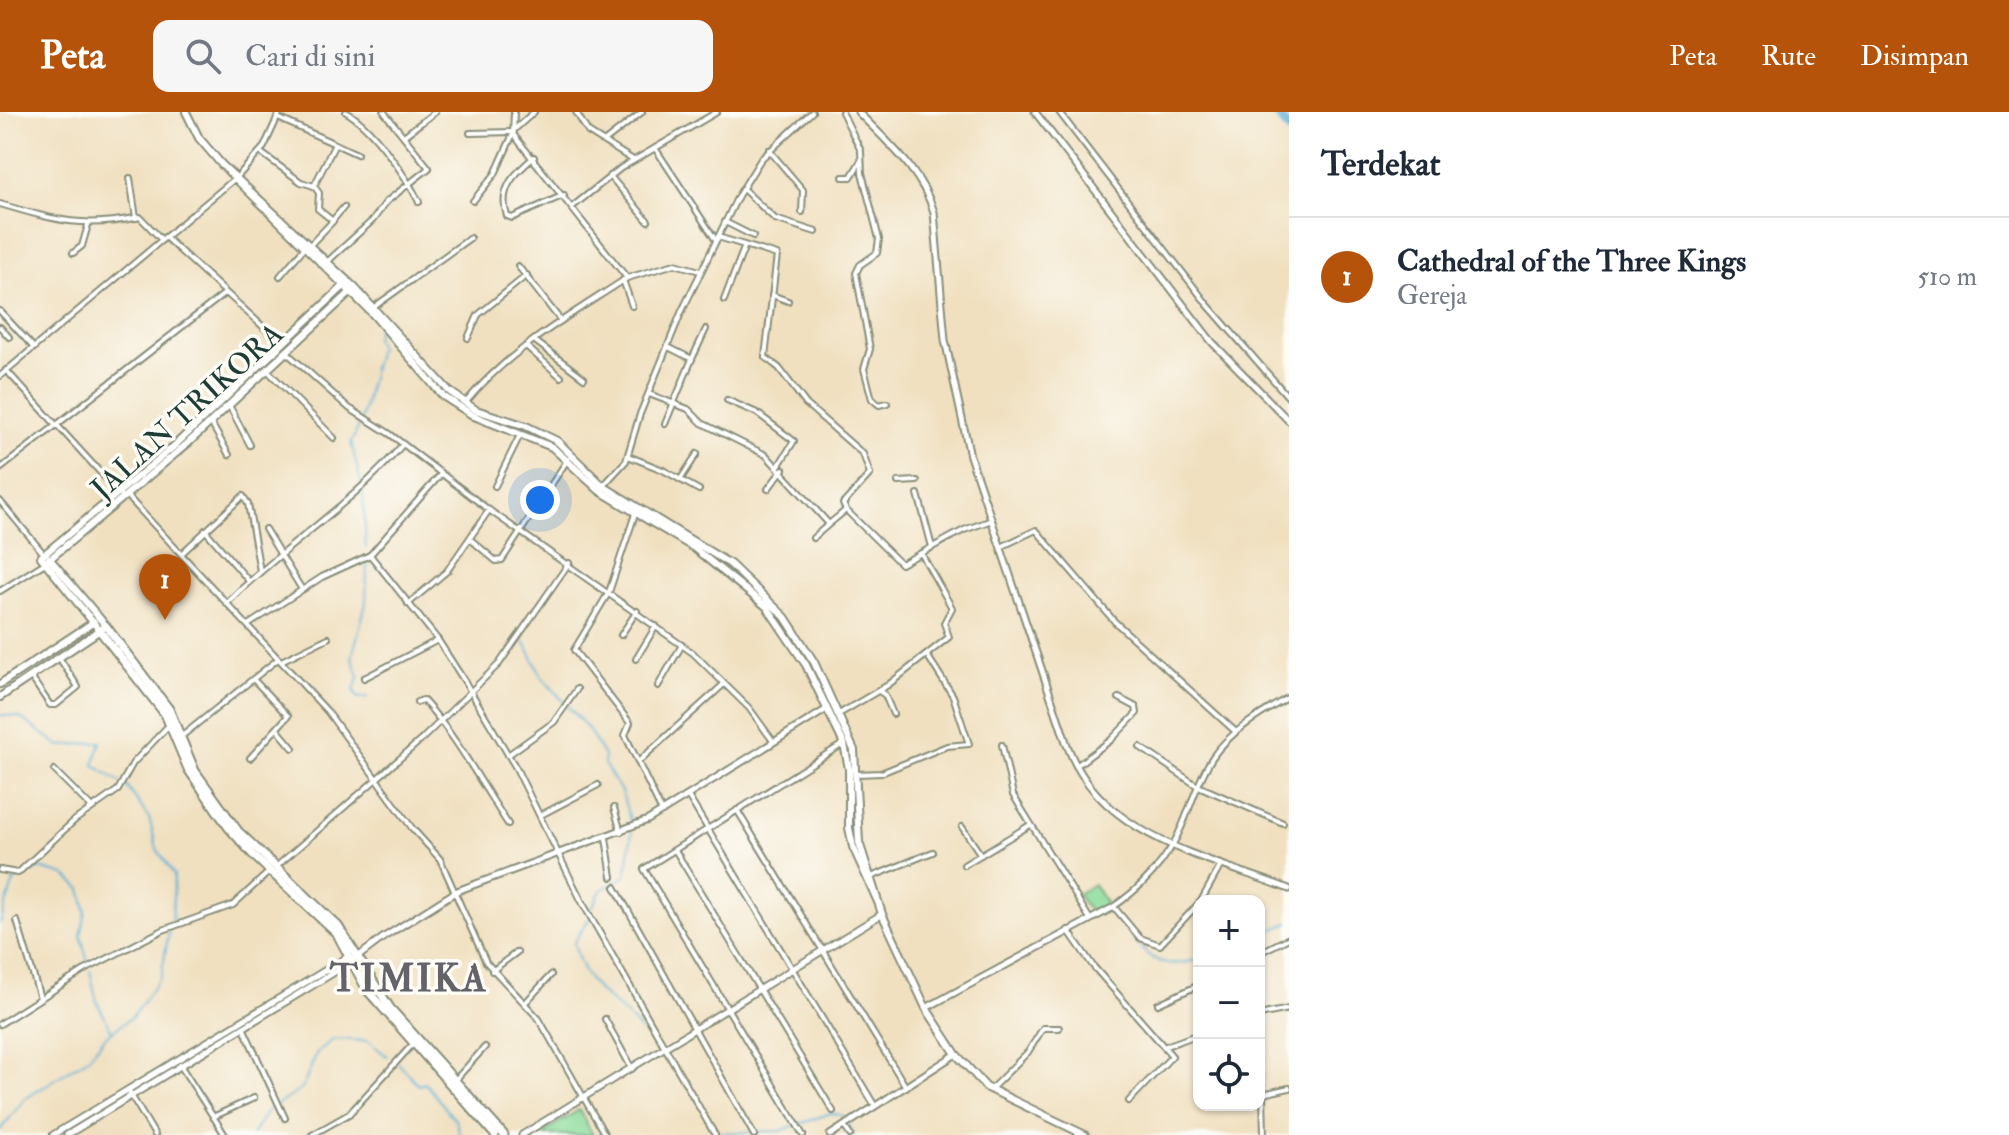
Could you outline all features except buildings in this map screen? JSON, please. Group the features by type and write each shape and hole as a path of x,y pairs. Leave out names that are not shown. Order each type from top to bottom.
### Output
{"highway":[{"path":"103,629 179,737"},
{"path":"103,629 169,709 188,769 244,847 272,869 337,934 397,1016 504,1135"},
{"path":"355,957 367,990 412,1045 495,1135"}],"main road":[{"path":"186,112 199,138 229,172 374,307 444,386 464,404 557,441 603,486 761,591 802,640 839,714 857,774 856,826 871,877 882,914 926,1008 956,1054 990,1090 1085,1135"},
{"path":"308,246 346,284"},
{"name":"JALAN TRIKORA","path":"285,349 346,284"},
{"path":"353,290 443,396 474,416 521,432 534,433 568,459 600,491 727,567 767,607 788,633 847,742 849,828 870,892 880,905"},
{"name":"JALAN TRIKORA","path":"124,495 353,290"},
{"name":"JALAN TRIKORA","path":"44,558 211,423 265,368"},
{"path":"0,697 103,629 44,558"},
{"path":"0,684 96,621"},
{"path":"11,677 18,686"}],"street":[{"path":"280,112 260,152 236,178 2,373 57,425 327,711 440,859 492,971 539,1019 605,1135"},
{"path":"346,112 361,123 410,183 419,202"},
{"path":"327,262 429,168 384,112"},
{"path":"405,136 435,112"},
{"path":"514,112 514,132 625,279 632,306"},
{"path":"473,201 495,174 514,132 534,112"},
{"path":"576,112 584,128 633,160"},
{"path":"605,141 642,112"},
{"path":"572,207 633,160 717,112"},
{"path":"603,486 628,456 649,394 700,271 743,189 769,150 812,112"},
{"path":"842,112 858,140 879,239 877,253 860,265 856,273 870,349 864,369 872,399 879,405 887,403"},
{"path":"858,112 914,170 928,194 934,212 947,352 970,456 1076,766 1108,804 1172,848 1289,889"},
{"path":"1035,112 1212,342 1289,421"},
{"path":"1059,112 1207,304 1289,398"},
{"path":"278,118 357,154"},
{"path":"470,133 514,132"},
{"path":"314,186 335,144"},
{"path":"655,148 717,239 777,255 765,357 779,368 806,404 852,443 870,467 870,474 843,504 846,510 899,564 992,520"},
{"path":"769,150 803,190 802,212"},
{"path":"260,152 301,182 314,186 319,193 318,209 333,221"},
{"path":"534,157 508,183 504,198 507,216 512,218 564,195"},
{"path":"843,177 851,177 861,160"},
{"path":"610,176 648,221"},
{"path":"130,178 136,218"},
{"path":"743,189 775,219 816,232"},
{"path":"0,204 89,225 136,218 145,220 337,399 682,645 749,708 773,741"},
{"path":"280,276 344,207"},
{"path":"725,222 753,236"},
{"path":"73,253 82,246 89,225"},
{"path":"374,307 470,238"},
{"path":"724,300 744,248"},
{"path":"464,404 483,381 526,346 625,279 675,264 700,271"},
{"path":"518,266 561,321"},
{"path":"468,338 478,315 527,275"},
{"path":"0,469 224,294"},
{"path":"772,295 788,301"},
{"path":"0,311 34,348"},
{"path":"0,327 9,337"},
{"path":"665,424 706,329"},
{"path":"534,340 584,378"},
{"path":"526,346 561,377"},
{"path":"668,347 692,359"},
{"path":"265,368 334,438"},
{"path":"649,394 688,409 702,423 756,449 781,467 829,524"},
{"path":"727,400 757,413 794,441 768,489"},
{"path":"229,405 250,445"},
{"path":"211,423 229,455"},
{"path":"495,486 521,432"},
{"path":"227,603 279,554 374,476 403,444"},
{"path":"680,480 697,454"},
{"path":"628,456 699,490"},
{"path":"470,539 498,562 523,531 568,459"},
{"path":"248,625 301,589 370,555 441,474"},
{"path":"898,482 917,481"},
{"path":"918,494 932,547"},
{"path":"181,554 243,496 248,504 260,571"},
{"path":"0,501 44,558 1,589"},
{"path":"408,604 447,571 489,510"},
{"path":"813,538 846,510"},
{"path":"635,514 609,592 574,650 630,723 625,735 662,812"},
{"path":"265,529 301,589"},
{"path":"205,530 249,581"},
{"path":"1001,547 1036,530 1124,631 1234,734"},
{"path":"839,714 879,691 949,637 944,623 952,608 921,553"},
{"path":"370,555 438,640 471,692 541,815 591,916 715,1135"},
{"path":"0,1024 71,977 163,930 233,905 471,692 508,652 569,563"},
{"path":"621,635 637,611"},
{"path":"636,659 656,626"},
{"path":"179,737 279,660 328,638"},
{"path":"364,678 438,640"},
{"path":"658,686 682,645"},
{"path":"857,774 881,773 947,746 969,744 953,696 927,655"},
{"path":"30,677 50,705 56,705 78,687 60,659"},
{"path":"250,758 288,714 254,680"},
{"path":"638,762 724,684"},
{"path":"508,755 554,722 577,689"},
{"path":"879,691 885,695 893,714"},
{"path":"926,1008 1112,908 1136,890 1172,848 1196,785 1226,741 1289,697"},
{"path":"1076,766 1111,740 1137,713 1136,707 1119,698"},
{"path":"417,702 423,700 466,754 472,770 508,824"},
{"path":"70,1134 129,1092 243,1027 457,891 606,838 662,812 827,709"},
{"path":"0,870 18,873 92,808 118,790 133,763 171,724"},
{"path":"277,729 293,748"},
{"path":"802,1133 644,869 847,742"},
{"path":"1002,745 1013,795 1090,919"},
{"path":"1140,747 1196,785 1283,823"},
{"path":"54,770 92,808"},
{"path":"541,815 598,785"},
{"path":"688,796 875,1106"},
{"path":"614,808 621,832"},
{"path":"737,810 906,1087"},
{"path":"964,865 1030,825"},
{"path":"962,827 981,855"},
{"path":"606,838 612,877"},
{"path":"675,850 833,1111"},
{"path":"871,877 933,852"},
{"path":"1204,895 1221,865"},
{"path":"615,887 753,1132"},
{"path":"1112,908 1140,938 1160,945 1193,910"},
{"path":"522,1135 882,914"},
{"path":"17,921 40,998"},
{"path":"1068,930 1093,966 1166,1046 1172,1059 1143,1083 1129,1101"},
{"path":"1265,950 1289,938"},
{"path":"492,971 517,952"},
{"path":"53,1135 355,957"},
{"path":"525,1003 551,975"},
{"path":"1158,1004 1193,988"},
{"path":"1265,1014 1289,1009"},
{"path":"605,1019 632,1069"},
{"path":"243,1027 285,1118"},
{"path":"990,1090 1028,1052 1043,1028 1059,1028"},
{"path":"1166,1046 1193,1036"},
{"path":"312,1135 357,1107 412,1045"},
{"path":"456,1079 485,1047"},
{"path":"830,1135 956,1054"},
{"path":"180,1065 225,1135"},
{"path":"1265,1094 1289,1088"},
{"path":"129,1092 155,1135"},
{"path":"213,1117 254,1098"},
{"path":"1263,1111 1264,1135"},
{"path":"847,1124 850,1135"},
{"path":"214,1135 221,1130"}],"green space":[{"path":"1094,884 1106,904 1090,913 1077,894"},
{"path":"579,1110 593,1135 539,1135"}],"waterway":[{"path":"1275,112 1289,130"},
{"path":"366,548 363,491 351,442 361,420 379,347 375,339 378,325"},
{"path":"367,558 366,603 352,657 359,676 354,690 358,698 368,697"},
{"path":"524,641 542,677 588,729 604,756 604,764 622,793 631,824"},
{"path":"0,715 19,717 60,746 101,742 94,765 120,782"},
{"path":"126,785 149,818 157,849 174,875 172,922"},
{"path":"590,913 601,890 626,876 632,832"},
{"path":"0,923 14,881 39,868 65,875 81,889 86,911 81,936 88,963"},
{"path":"589,919 574,942 585,973 592,984 642,1032"},
{"path":"1265,933 1289,923"},
{"path":"1124,925 1139,946 1154,959 1173,964 1193,961"},
{"path":"0,1130 25,1099 88,1058 106,1036 132,1017 161,977 169,931"},
{"path":"90,971 97,1002 112,1031"},
{"path":"252,1135 267,1111 302,1089 317,1052 334,1039 368,1041 387,1056"},
{"path":"398,1063 419,1085 425,1083 456,1121 460,1135"},
{"path":"720,1133 780,1131 831,1113 844,1116 854,1135"}],"place":[{"name":"Cathedral of the Three Kings","path":"165,620"}],"district":[{"name":"TIMIKA","path":"409,978"}]}
